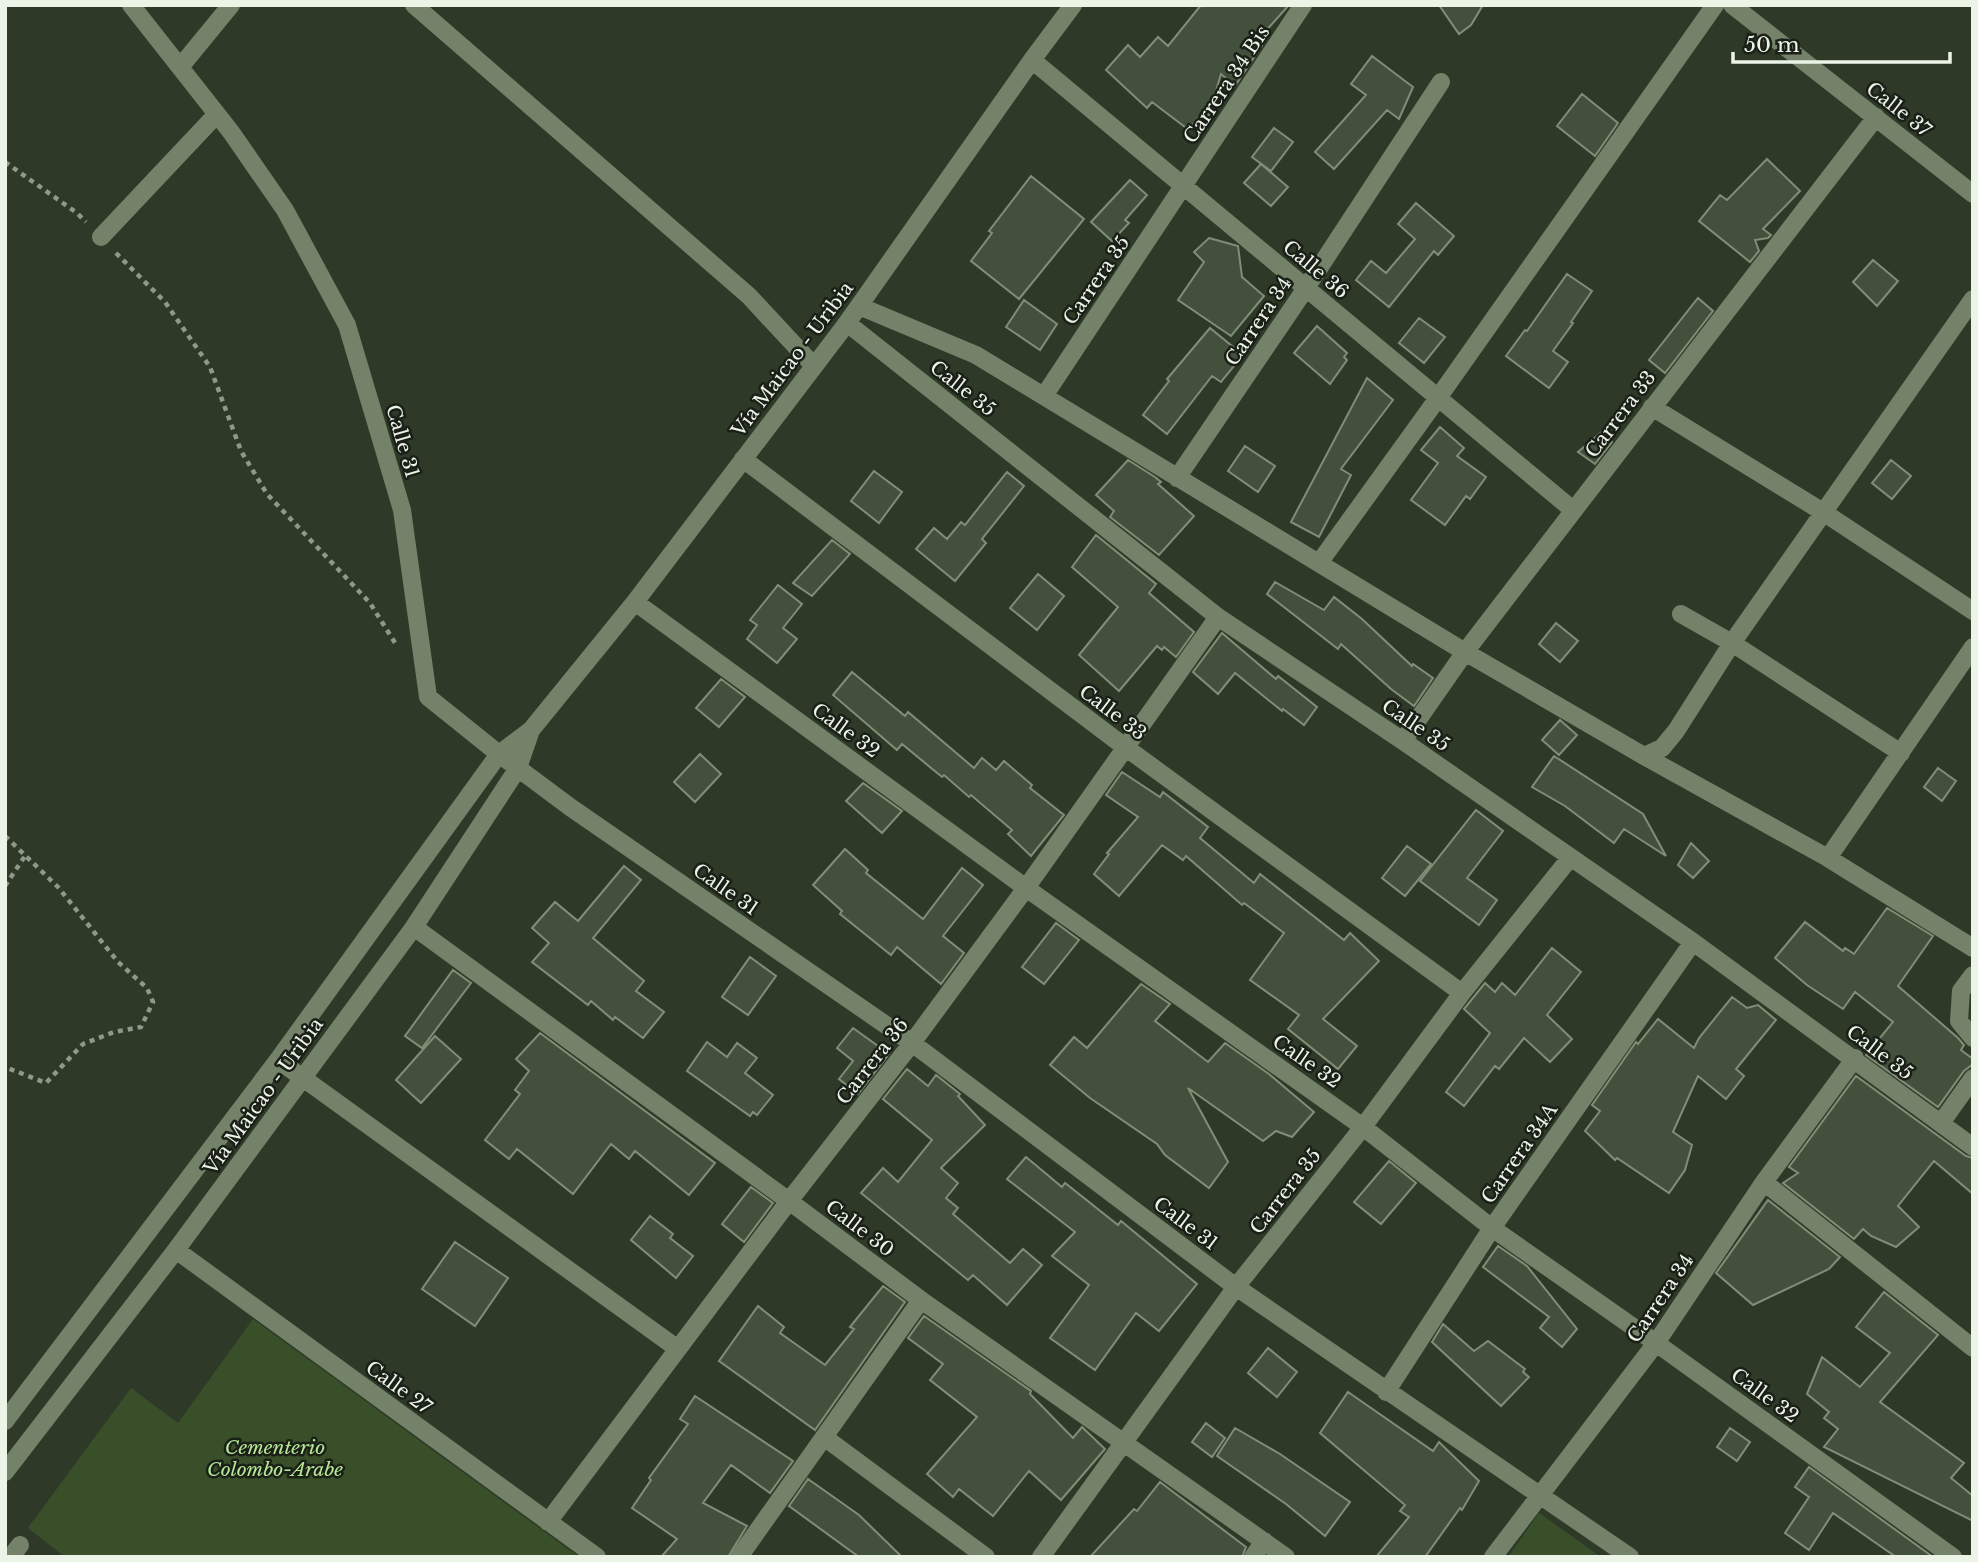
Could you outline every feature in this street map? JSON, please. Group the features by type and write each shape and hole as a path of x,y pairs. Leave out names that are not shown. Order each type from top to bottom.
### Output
{"street":[{"name":"Calle 31","path":"131,5 181,66 285,210 347,325 401,510 428,697 570,807 912,1043 1236,1287 1630,1557"},
{"path":"181,66 231,5"},
{"path":"414,5 749,296 814,366"},
{"name":"Vía Maicao - Uribia","path":"5,1420 278,1060 499,754 531,730 635,602 847,323 1073,5"},
{"name":"Carrera 34 Bis","path":"1184,186 1303,5"},
{"path":"1319,563 1715,5"},
{"name":"Calle 37","path":"1732,5 1973,194"},
{"name":"Calle 36","path":"1032,60 1573,510"},
{"name":"Carrera 34","path":"1177,478 1441,82"},
{"path":"100,237 217,114"},
{"name":"Carrera 33","path":"1403,741 1465,652 1876,117"},
{"name":"Carrera 35","path":"1044,396 1184,186"},
{"path":"1644,756 1661,748 1675,731 1732,643 1973,299"},
{"name":"Calle 35","path":"859,306 976,355 1465,652 1644,756 1828,858 1973,948"},
{"name":"Calle 35","path":"847,323 1218,617 1403,741 1693,942 1855,1058 1973,1147"},
{"path":"1652,407 1823,512 1973,611"},
{"name":"Calle 33","path":"744,458 1125,747 1462,993"},
{"name":"Calle 32","path":"635,602 1026,888 1363,1127 1492,1228 1952,1557"},
{"path":"1681,614 1732,643 1901,753"},
{"name":"Carrera 36","path":"548,1522 789,1201 912,1043 1026,888 1218,617"},
{"path":"1828,858 1973,648"},
{"name":"Vía Maicao - Uribia","path":"5,1472 176,1250 414,927 518,768 531,730"},
{"name":"Carrera 35","path":"1041,1557 1236,1287 1363,1127 1462,993 1570,858"},
{"name":"Calle 30","path":"414,927 921,1300 1286,1557"},
{"name":"Carrera 34A","path":"1386,1392 1492,1228 1693,942"},
{"path":"1973,975 1961,991 1959,1021 1973,1038"},
{"name":"Carrera 34","path":"1493,1557 1656,1343 1764,1182 1855,1058"},
{"path":"278,1060 678,1349"},
{"path":"1941,1123 1973,1078"},
{"path":"1764,1182 1973,1348"},
{"name":"Calle 27","path":"176,1250 597,1557"},
{"path":"739,1557 921,1300"},
{"path":"824,1437 986,1557"},
{"path":"1253,1557 1264,1541"}],"path":[{"path":"5,162 77,213 164,302 211,367 242,451 267,494 369,603 399,650"},
{"path":"5,836 58,887 118,962 147,988 153,1002 141,1027 114,1032 83,1044 46,1083 5,1066"},
{"path":"5,886 25,856"}],"green space":[{"name":"Cementerio Colombo-Arabe","path":"253,1319 579,1557 65,1557 28,1528 131,1388 178,1423"},
{"path":"1539,1513 1601,1557 1508,1557"}],"building":[{"path":"1201,5 1289,5 1263,34 1267,38 1235,86 1221,74 1209,115 1197,119 1189,130 1152,102 1147,108 1106,70 1128,45 1140,57 1158,37 1168,46"},
{"path":"1439,5 1483,5 1471,25 1459,34"},
{"path":"1372,56 1413,87 1399,119 1387,110 1334,169 1315,152 1366,95 1351,84"},
{"path":"1582,94 1618,123 1595,156 1557,126"},
{"path":"1274,128 1293,142 1271,171 1252,157"},
{"path":"1767,159 1800,191 1763,229 1771,235 1755,240 1759,251 1750,262 1699,221 1720,195 1727,200"},
{"path":"1261,164 1288,187 1271,206 1244,183"},
{"path":"1031,176 1084,219 1019,299 971,261 992,233 989,231"},
{"path":"1130,180 1147,195 1125,220 1129,223 1112,241 1091,222"},
{"path":"1416,203 1454,236 1438,255 1434,251 1389,307 1356,280 1371,261 1386,273 1415,239 1398,224"},
{"path":"1209,238 1238,246 1242,277 1264,296 1231,336 1178,300 1204,262 1194,252"},
{"path":"1873,260 1898,281 1877,306 1853,282"},
{"path":"1567,274 1592,291 1553,351 1568,362 1549,388 1506,356"},
{"path":"1698,298 1713,311 1665,373 1649,360"},
{"path":"1024,300 1057,324 1040,350 1006,327"},
{"path":"1419,318 1445,337 1424,363 1399,343"},
{"path":"1317,326 1347,353 1344,357 1347,360 1330,384 1294,353"},
{"path":"1210,328 1243,355 1221,382 1212,376 1167,434 1143,415 1169,381 1167,379"},
{"path":"1367,378 1393,400 1341,469 1351,475 1319,537 1291,522"},
{"path":"1440,427 1464,448 1457,456 1486,477 1470,499 1466,496 1445,525 1411,500 1438,463 1421,450"},
{"path":"1603,431 1612,442 1595,464 1578,452"},
{"path":"1245,446 1275,466 1258,492 1228,471"},
{"path":"1128,460 1161,482 1158,484 1194,516 1159,555 1110,517 1114,511 1096,495"},
{"path":"1891,460 1911,476 1892,499 1872,483"},
{"path":"874,471 902,492 879,523 851,501"},
{"path":"1007,472 1024,486 982,539 986,543 955,581 916,549 934,528 947,539 961,522 965,525"},
{"path":"1096,535 1156,584 1149,593 1194,632 1176,657 1164,647 1162,650 1157,646 1119,691 1079,655 1118,607 1072,567"},
{"path":"832,540 850,554 812,596 793,583"},
{"path":"1038,574 1064,596 1037,630 1010,608"},
{"path":"1275,582 1324,610 1334,597 1412,666 1413,664 1433,678 1414,706 1341,644 1338,649 1267,594"},
{"path":"778,585 802,604 783,628 797,639 777,663 747,639 757,625 750,620"},
{"path":"1556,623 1578,641 1560,662 1539,644"},
{"path":"1222,633 1276,679 1278,676 1317,707 1304,725 1235,673 1218,694 1193,672"},
{"path":"852,672 905,716 908,712 974,768 982,758 996,770 1004,761 1032,785 1030,788 1064,815 1031,856 1008,834 1012,830 971,795 969,797 902,744 897,750 833,695"},
{"path":"721,679 745,697 719,727 696,708"},
{"path":"1560,720 1577,735 1559,755 1542,740"},
{"path":"700,754 721,774 695,802 674,782"},
{"path":"1554,756 1643,814 1666,856 1624,829 1614,843 1565,806 1532,787"},
{"path":"1938,768 1956,781 1942,801 1924,787"},
{"path":"1122,772 1160,797 1163,792 1208,827 1200,838 1254,883 1260,874 1344,940 1350,933 1379,961 1323,1019 1357,1046 1338,1069 1288,1029 1299,1015 1250,980 1284,933 1244,903 1242,905 1186,856 1183,860 1162,845 1119,896 1094,874 1109,854 1107,853 1138,817 1106,795"},
{"path":"863,783 902,811 882,833 846,801"},
{"path":"1476,810 1503,831 1467,878 1497,900 1479,925 1420,881"},
{"path":"1691,843 1709,861 1693,878 1678,865"},
{"path":"1407,846 1431,864 1405,896 1382,878"},
{"path":"845,849 868,870 866,873 923,919 962,868 983,885 943,936 964,953 941,984 897,947 891,955 840,914 842,911 813,885"},
{"path":"624,866 641,880 593,938 644,981 636,991 664,1012 643,1038 615,1017 613,1020 591,1001 588,1005 532,962 549,943 532,928 555,902 578,921"},
{"path":"1887,908 1933,936 1898,986 1958,1038 1964,1045 1961,1050 1973,1059 1973,1064 1964,1071 1938,1107 1866,1055 1893,1022 1855,992 1843,1009 1807,985 1775,958 1805,922 1843,951 1845,948 1854,954"},
{"path":"1056,923 1079,940 1044,984 1022,967"},
{"path":"1552,948 1581,972 1547,1015 1572,1039 1550,1062 1524,1038 1499,1069 1495,1066 1464,1106 1446,1092 1490,1033 1464,1009 1485,983 1495,992 1502,983 1515,995"},
{"path":"750,957 776,976 748,1015 722,997"},
{"path":"453,970 471,983 422,1048 405,1036"},
{"path":"1141,984 1170,1004 1155,1021 1208,1062 1225,1043 1269,1074 1314,1112 1292,1137 1276,1131 1263,1141 1188,1088 1228,1162 1209,1188 1165,1155 1157,1144 1090,1098 1050,1065 1074,1037 1087,1048"},
{"path":"1732,997 1747,1008 1758,1005 1776,1020 1736,1069 1744,1076 1726,1099 1698,1076 1673,1132 1692,1145 1685,1170 1669,1193 1617,1158 1615,1160 1585,1131 1600,1111 1592,1105 1636,1042 1638,1044 1658,1019 1694,1048"},
{"path":"853,1028 889,1054 858,1094 839,1079 853,1061 837,1048"},
{"path":"540,1033 715,1163 689,1195 635,1151 629,1159 611,1144 573,1194 517,1149 509,1159 485,1140 520,1094 515,1090 529,1071 516,1059"},
{"path":"435,1036 461,1059 421,1103 396,1080"},
{"path":"707,1042 727,1057 737,1043 757,1058 745,1073 773,1095 757,1115 753,1112 750,1116 687,1071"},
{"path":"907,1069 928,1086 936,1075 960,1094 958,1096 985,1125 941,1168 958,1183 946,1198 958,1208 953,1214 1010,1263 1023,1249 1042,1265 1007,1305 973,1275 968,1280 861,1193 883,1168 898,1182 932,1140 883,1099"},
{"path":"1856,1076 1966,1156 1973,1158 1973,1194 1934,1161 1898,1206 1919,1227 1896,1247 1871,1236 1863,1229 1854,1239 1783,1183 1798,1173 1789,1167"},
{"path":"1026,1157 1062,1187 1065,1183 1118,1225 1121,1221 1197,1284 1159,1331 1136,1313 1095,1370 1050,1338 1089,1285 1052,1256 1075,1232 1007,1179"},
{"path":"1389,1161 1416,1183 1381,1224 1354,1202"},
{"path":"751,1187 773,1203 744,1242 722,1224"},
{"path":"1768,1200 1840,1257 1829,1269 1753,1305 1716,1273"},
{"path":"650,1216 673,1234 670,1238 693,1256 676,1278 631,1240"},
{"path":"455,1242 508,1278 475,1326 422,1289"},
{"path":"1498,1246 1527,1266 1577,1329 1562,1347 1540,1328 1549,1317 1483,1267"},
{"path":"883,1286 905,1302 815,1430 719,1361 758,1306 784,1327 780,1333 825,1365 854,1329 850,1327"},
{"path":"1884,1292 1938,1335 1880,1402 1964,1463 1951,1478 1973,1496 1973,1521 1824,1447 1838,1429 1824,1418 1829,1412 1807,1394 1822,1357 1860,1387 1890,1353 1856,1327"},
{"path":"924,1316 1031,1391 1030,1394 1073,1438 1082,1427 1105,1449 1061,1500 1029,1471 993,1516 959,1489 953,1497 927,1474 977,1417 930,1380 943,1364 908,1338"},
{"path":"1443,1324 1474,1351 1488,1341 1525,1369 1523,1372 1529,1377 1501,1406 1432,1342"},
{"path":"1268,1348 1297,1372 1277,1397 1248,1373"},
{"path":"1348,1392 1433,1451 1439,1442 1479,1481 1462,1510 1460,1508 1425,1557 1376,1557 1409,1517 1400,1511 1405,1505 1320,1433"},
{"path":"695,1396 793,1461 770,1493 731,1465 703,1503 747,1526 728,1557 661,1557 677,1539 632,1508 651,1480 649,1478 688,1424 680,1419"},
{"path":"1206,1423 1225,1438 1212,1457 1192,1442"},
{"path":"1235,1428 1280,1454 1350,1502 1325,1536 1286,1504 1217,1456"},
{"path":"1730,1428 1750,1442 1737,1461 1717,1447"},
{"path":"1809,1467 1933,1557 1896,1557 1833,1513 1809,1550 1785,1533 1809,1497 1795,1487"},
{"path":"808,1479 859,1515 902,1557 859,1557 789,1506"},
{"path":"1160,1482 1246,1547 1242,1557 1090,1557 1134,1509 1137,1511"}]}
